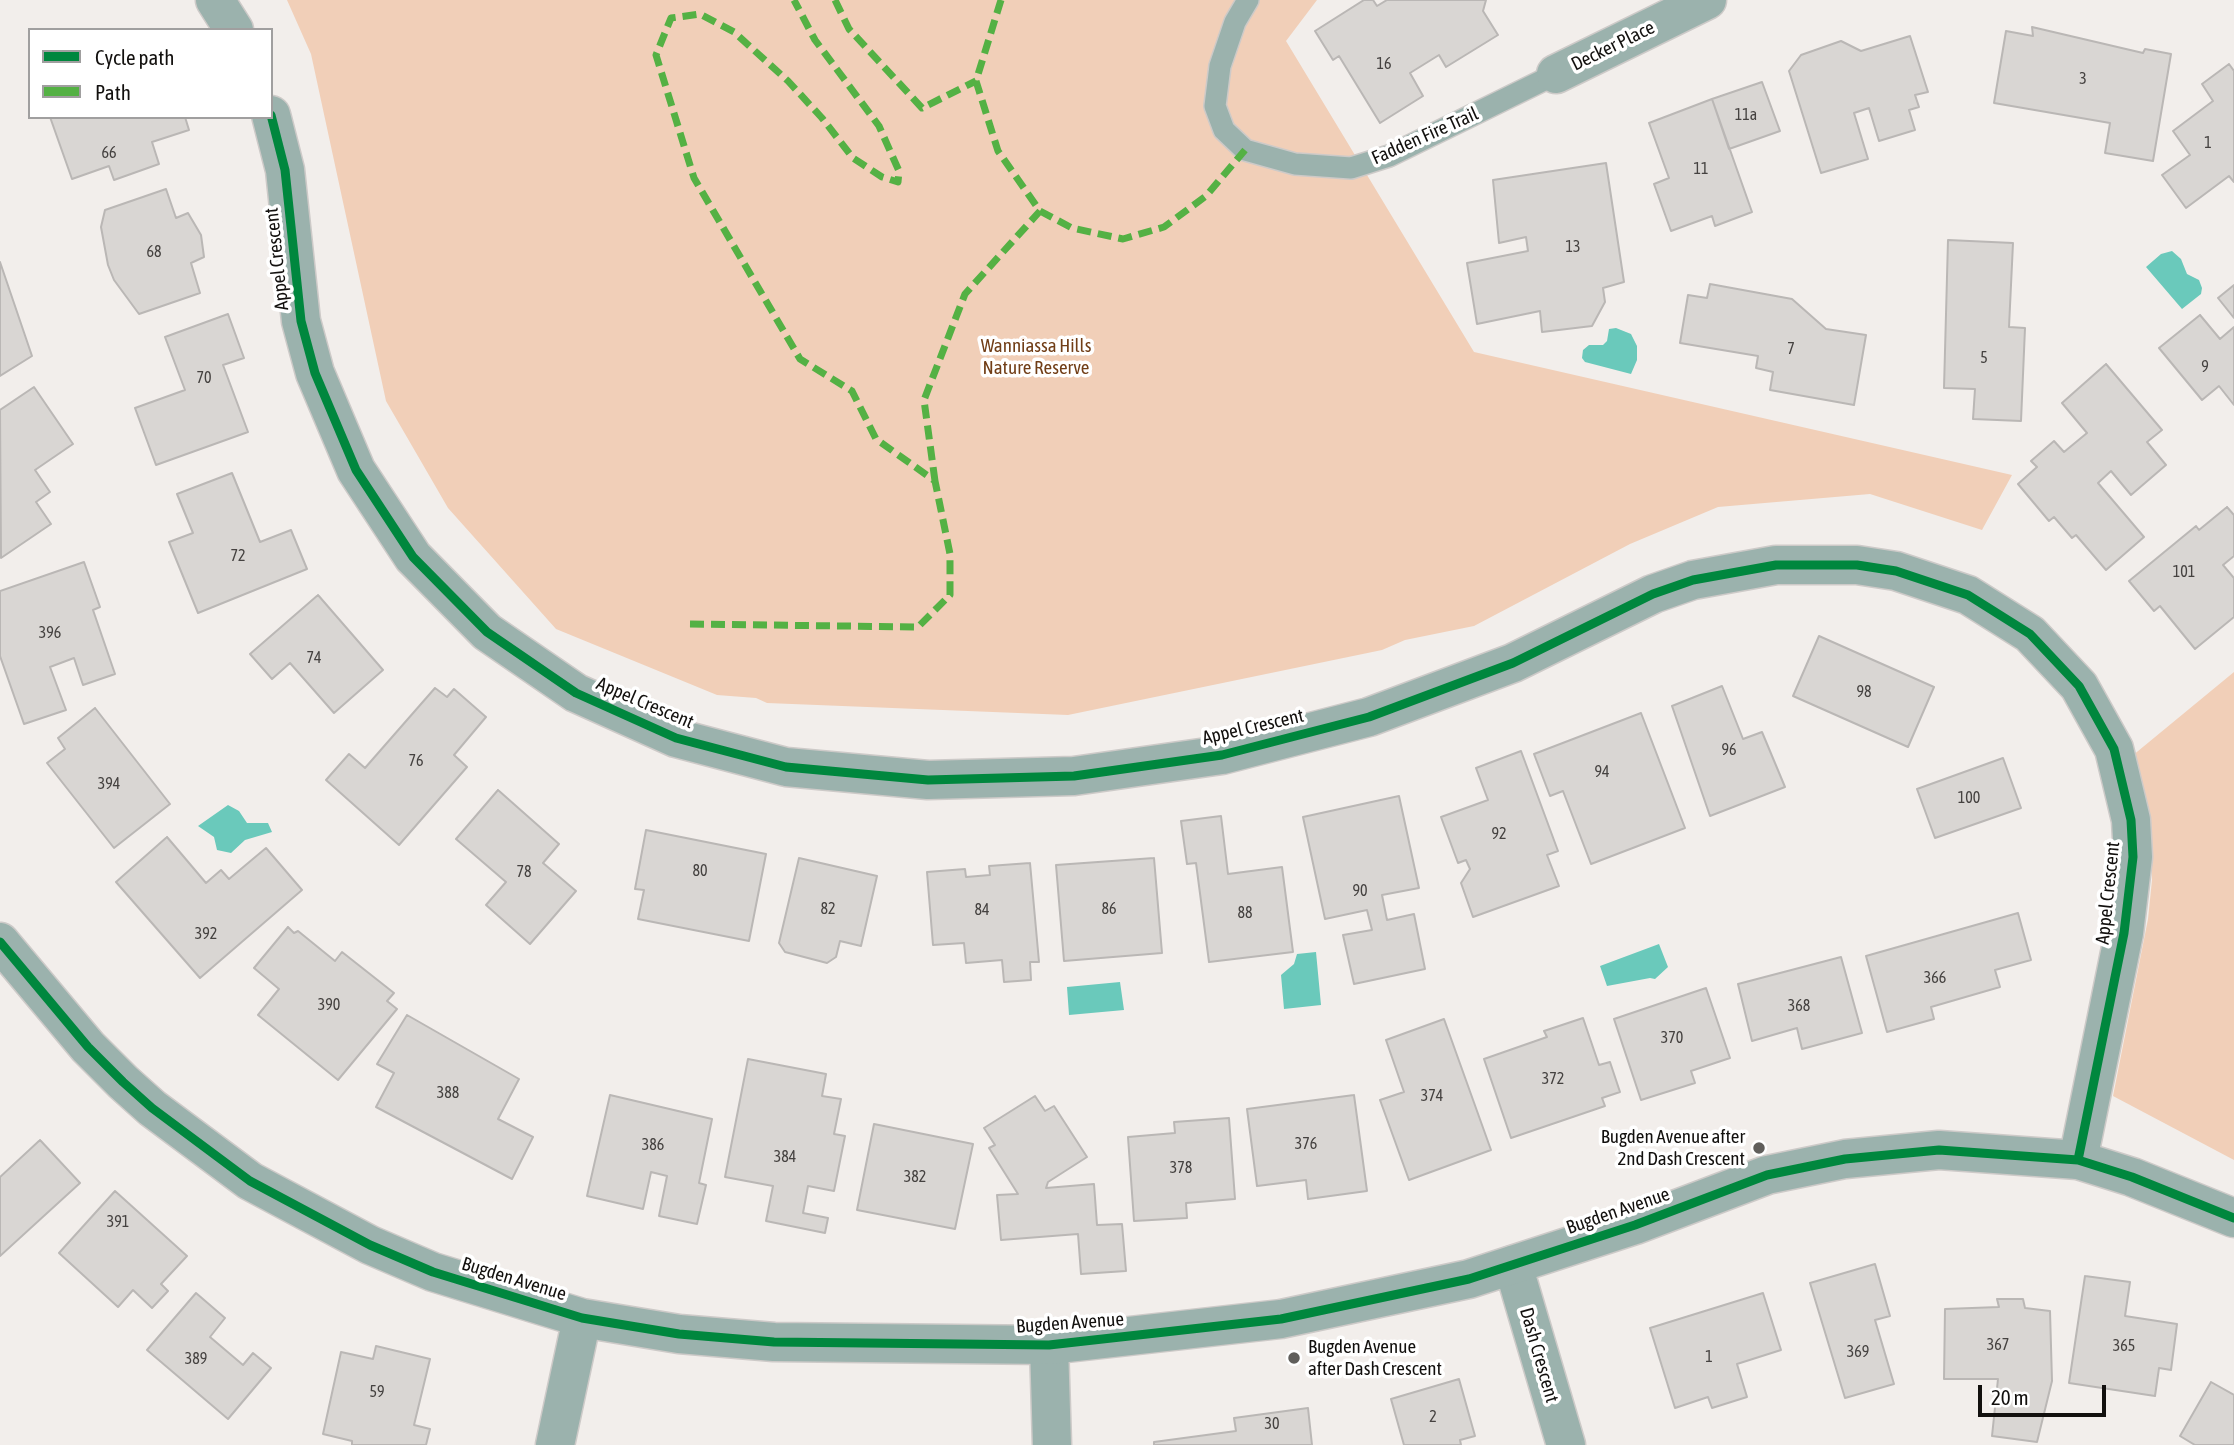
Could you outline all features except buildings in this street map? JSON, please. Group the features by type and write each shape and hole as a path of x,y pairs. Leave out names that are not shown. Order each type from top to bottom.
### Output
{"street":[{"path":"215,0 233,28"},
{"name":"Decker Place","path":"1556,74 1707,0"},
{"name":"Appel Crescent","path":"272,119 285,170 301,321 315,373 356,470 413,557 487,632 576,693 676,738 786,767 928,780 1074,776 1222,755 1369,717 1513,663 1653,594 1693,580 1776,565 1857,565 1896,571 1968,595 2030,634 2079,686 2114,749 2131,820 2133,857 2124,933 2078,1160"},
{"name":"Bugden Avenue","path":"0,942 88,1047 123,1082 152,1108 250,1181 370,1245 421,1266 582,1318 679,1334 774,1342 1049,1345 1281,1319 1393,1296 1513,1265 1635,1226 1767,1175 1845,1159 1938,1150 2078,1160 2132,1177 2234,1218"},
{"name":"Dash Crescent","path":"1513,1265 1566,1445"},
{"path":"555,1445 582,1318"},
{"path":"1049,1345 1052,1445"}],"lane":[{"name":"Fadden Fire Trail","path":"1248,0 1235,22 1220,66 1215,106 1224,130 1245,150 1295,164 1351,168 1389,156 1556,74"}],"green space":[{"name":"Wanniassa Hills Nature Reserve","path":"287,0 1317,0 1286,41 1474,352 2012,475 1982,530 1870,494 1718,507 1630,544 1474,626 1405,640 1382,650 1068,715 767,703 756,698 717,695 556,629 448,508 386,401 311,54"},
{"path":"2234,672 2234,1160 2113,1096 2148,919 2152,880 2150,835 2132,756"}],"water":[{"path":"2172,251 2181,259 2187,274 2199,280 2202,288 2201,294 2182,309 2146,267 2161,254"},
{"path":"1616,328 1631,334 1637,346 1637,360 1631,374 1585,362 1582,358 1583,350 1589,345 1603,345 1607,341 1609,329"},
{"path":"228,805 239,811 247,823 268,823 272,832 245,840 231,853 217,850 214,837 198,826"},
{"path":"1659,944 1668,967 1655,979 1607,986 1600,966"},
{"path":"1316,952 1321,1005 1284,1009 1281,975 1294,964 1297,954"},
{"path":"1120,982 1124,1010 1069,1015 1067,987"}],"marked path":[{"path":"690,624 918,627 950,595 950,554 935,481 876,439 852,391 800,359 694,178 656,55 671,18 700,14 734,32 788,81 822,118 853,158 882,177 898,182 899,171 879,126 815,40 794,0"},
{"path":"835,0 849,29 922,108 976,81"},
{"path":"1001,0 976,81 998,151 1040,211 1072,228 1123,239 1164,227 1206,196 1245,150"},
{"path":"935,481 924,400 965,294 1040,211"}],"cycle path":[{"path":"272,119 285,170 301,321 315,373 356,470 413,557 487,632 576,693 676,738 786,767 928,780 1074,776 1222,755 1369,717 1513,663 1653,594 1693,580 1776,565 1857,565 1896,571 1968,595 2030,634 2079,686 2114,749 2131,820 2133,857 2124,933 2078,1160"},
{"path":"0,942 88,1047 123,1082 152,1108 250,1181 370,1245 433,1272 582,1318 679,1334 774,1342 1049,1345 1281,1319 1469,1279 1635,1225 1767,1175 1845,1159 1939,1150 2078,1160 2132,1177 2234,1218"}],"place":[{"name":"Bugden Avenue after 2nd Dash Crescent","path":"1759,1148"},
{"name":"Bugden Avenue after Dash Crescent","path":"1294,1358"}]}
